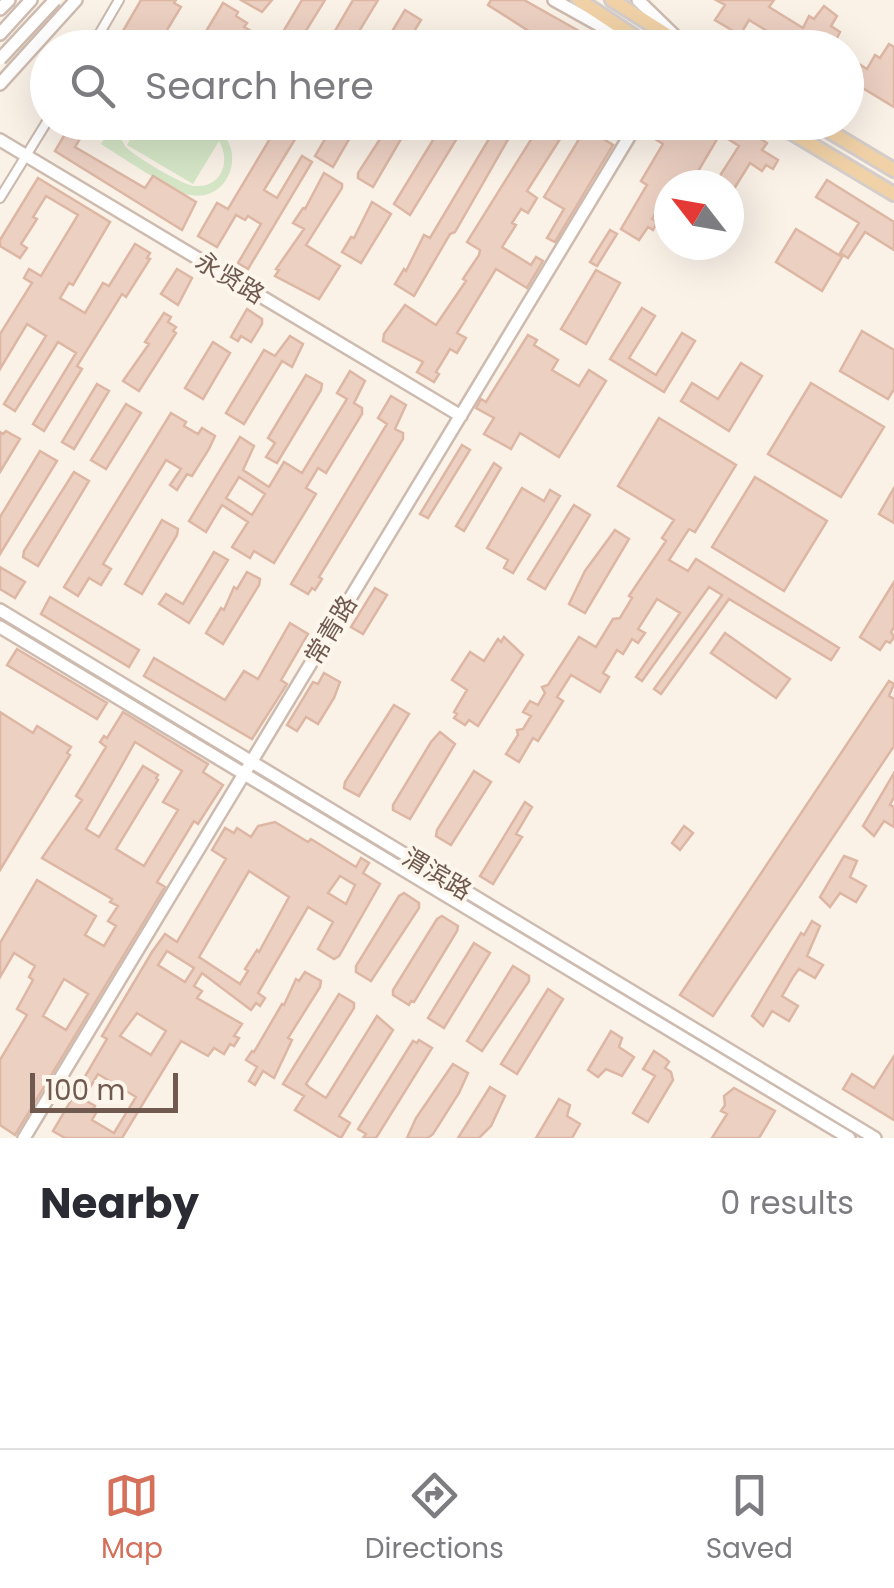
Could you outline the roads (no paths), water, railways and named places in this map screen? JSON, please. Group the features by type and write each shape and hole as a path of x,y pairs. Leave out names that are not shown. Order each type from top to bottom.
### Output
{"main road":[{"path":"579,0 626,30"},
{"path":"616,2 660,30"},
{"path":"804,140 894,194"},
{"path":"844,140 894,170"}],"street":[{"path":"0,10 8,0"},
{"path":"0,34 30,0"},
{"path":"0,60 55,0"},
{"path":"49,30 76,0"},
{"path":"102,30 119,0"},
{"path":"554,0 608,30"},
{"path":"638,0 669,30"},
{"path":"0,84 30,51"},
{"name":"永贤路","path":"0,140 461,416"},
{"path":"0,198 35,140"},
{"name":"常青路","path":"24,1138 627,140"},
{"name":"渭滨路","path":"0,610 875,1138"},
{"name":"渭滨路","path":"0,627 849,1138"}]}
